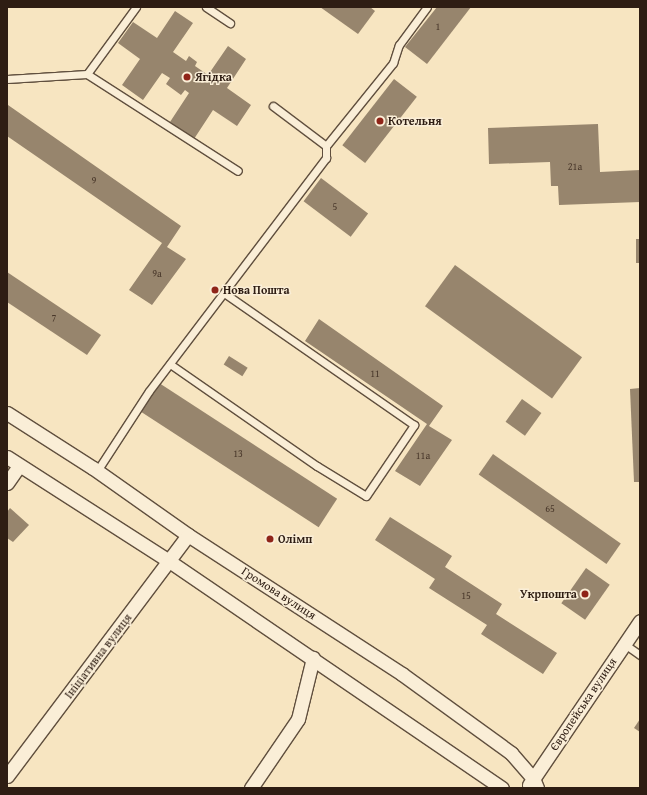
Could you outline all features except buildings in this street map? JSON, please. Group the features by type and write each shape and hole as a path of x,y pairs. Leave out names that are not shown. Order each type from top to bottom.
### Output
{"street":[{"name":"Громова вулиця","path":"7,413 97,471 188,535 402,674 512,753 532,785"},
{"path":"7,457 169,561 502,788"},
{"path":"7,483 19,466"},
{"name":"Ініціативна вулиця","path":"7,776 188,535"},
{"name":"Європейська вулиця","path":"532,785 623,643 640,621"},
{"path":"250,788 298,719 313,658"}],"lane":[{"path":"86,74 136,7"},
{"path":"206,7 230,23"},
{"path":"97,471 149,391 326,158 326,146 393,63 398,45 427,7"},
{"path":"7,79 86,74 238,171"},
{"path":"273,106 326,146"},
{"path":"170,364 317,466 366,496 414,425 224,293"},
{"path":"623,643 640,655"}],"place":[{"name":"Ягідка","path":"187,77"},
{"name":"Котельня","path":"380,121"},
{"name":"Нова Пошта","path":"215,290"},
{"name":"Олімп","path":"270,539"},
{"name":"Укрпошта","path":"585,594"}]}
